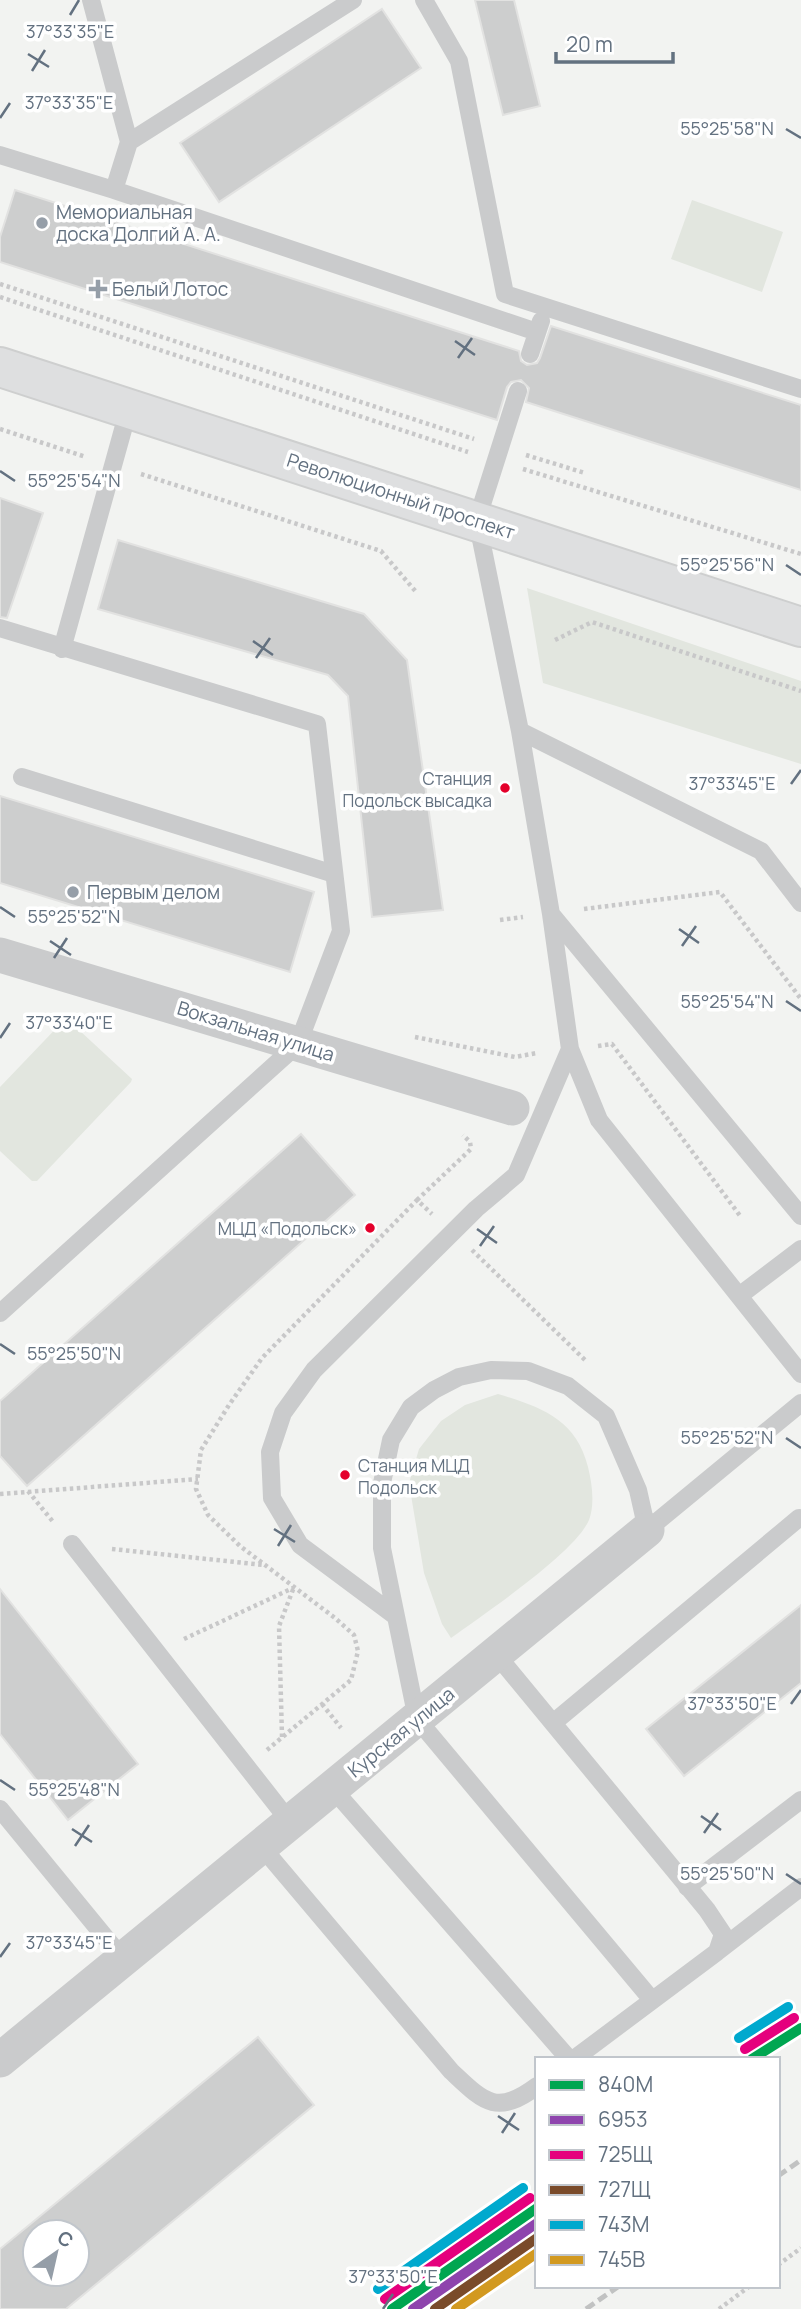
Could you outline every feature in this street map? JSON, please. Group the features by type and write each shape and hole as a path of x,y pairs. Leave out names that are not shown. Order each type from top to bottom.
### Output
{"street":[{"name":"Революционный проспект","path":"0,367 801,627"},
{"name":"Вокзальная улица","path":"0,955 512,1108"},
{"name":"Курская улица","path":"0,2060 647,1530"}],"lane":[{"path":"91,0 130,142 114,190"},
{"path":"130,142 353,0"},
{"path":"424,0 459,61 505,294 498,319"},
{"path":"0,155 114,190 537,332"},
{"path":"505,294 801,389"},
{"path":"530,354 545,307"},
{"path":"518,391 477,520 520,731 551,914 569,1049 599,1121 801,1374"},
{"path":"62,649 129,408"},
{"path":"0,628 62,649 317,724 341,931 298,1044 0,1313"},
{"path":"520,731 761,851 801,903"},
{"path":"22,777 334,874"},
{"path":"551,914 801,1216"},
{"path":"394,1615 300,1545 272,1498 270,1452 283,1413 314,1370 476,1209 516,1175 569,1049"},
{"path":"739,1296 801,1249"},
{"path":"647,1530 638,1490 606,1416 568,1386 528,1371 491,1370 459,1377 434,1390 411,1407 391,1440 382,1483 382,1548 416,1719 652,2000"},
{"name":"Курская улица","path":"647,1530 801,1403"},
{"path":"553,1723 799,1518"},
{"path":"72,1544 290,1822"},
{"path":"496,1654 723,1934 717,1952"},
{"path":"332,1788 569,2057"},
{"path":"687,1887 801,1800"},
{"path":"0,1809 123,1959"},
{"path":"261,1846 451,2071 477,2096 499,2105 520,2098 535,2087"},
{"path":"574,2057 801,1887"}],"path":[{"path":"0,284 801,554"},
{"path":"0,297 498,454 585,473"},
{"path":"0,429 381,551 417,593"},
{"path":"555,640 593,622 801,691"},
{"path":"500,920 720,892 801,999"},
{"path":"569,1049 612,1044 741,1217"},
{"path":"417,1200 471,1149 467,1137 459,1134"},
{"path":"0,1494 198,1479"},
{"path":"28,1491 72,1544 265,1565"},
{"path":"156,1651 294,1587"},
{"path":"247,1767 351,1680 358,1651 354,1636 294,1587"},
{"path":"282,1738 279,1626 294,1587"},
{"path":"322,1704 341,1728"},
{"path":"780,2264 801,2248"},
{"path":"719,2309 747,2288"}],"shaded area":[{"path":"692,200 783,232 762,292 671,259"},
{"path":"527,588 801,681 801,764 543,683"},
{"path":"66,1018 132,1079 37,1181 32,1181 0,1151 0,1087"},
{"path":"498,1394 529,1404 555,1417 575,1437 589,1473 591,1514 580,1534 548,1566 451,1638 442,1624 424,1573 409,1483 419,1449 441,1421 465,1405"}],"building":[{"path":"475,0 514,0 540,106 503,115"},
{"path":"382,9 421,68 219,202 180,143"},
{"path":"15,190 519,351 521,361 527,365 537,363 551,326 801,405 801,490 526,402 529,388 521,380 511,382 507,387 497,420 0,262 0,237"},
{"path":"0,498 43,513 7,618 0,617"},
{"path":"118,540 364,614 407,660 443,910 372,917 348,696 328,675 98,609"},
{"path":"0,796 314,892 290,972 0,883"},
{"path":"301,1134 355,1195 27,1486 0,1456 0,1401"},
{"path":"0,1589 138,1764 68,1820 0,1734"},
{"path":"801,1605 801,1683 684,1776 646,1729"},
{"path":"258,2037 314,2105 66,2309 0,2309 0,2249 21,2232 21,2288 91,2288 91,2218 38,2218"}],"railway":[{"path":"780,2175 801,2160"},
{"path":"586,2309 616,2288"}],"transit line":[{"name":"743М","path":"739,2038 788,2007"},
{"name":"725Щ","path":"745,2049 794,2018"},
{"name":"840М","path":"755,2057 801,2028"},
{"name":"743М","path":"378,2289 523,2188"},
{"name":"725Щ","path":"385,2299 530,2198"},
{"name":"840М","path":"392,2309 535,2209"},
{"name":"6953","path":"413,2309 535,2224"},
{"name":"727Щ","path":"435,2309 535,2239"},
{"name":"745В","path":"456,2309 535,2254"}],"place":[{"name":"Мемориальная доска Долгий А. А.","path":"42,223"},
{"name":"Белый Лотос","path":"98,289"},
{"name":"Станция Подольск высадка","path":"505,788"},
{"name":"Первым делом","path":"73,892"},
{"name":"МЦД «Подольск»","path":"370,1228"},
{"name":"Станция МЦД Подольск","path":"345,1475"}]}
